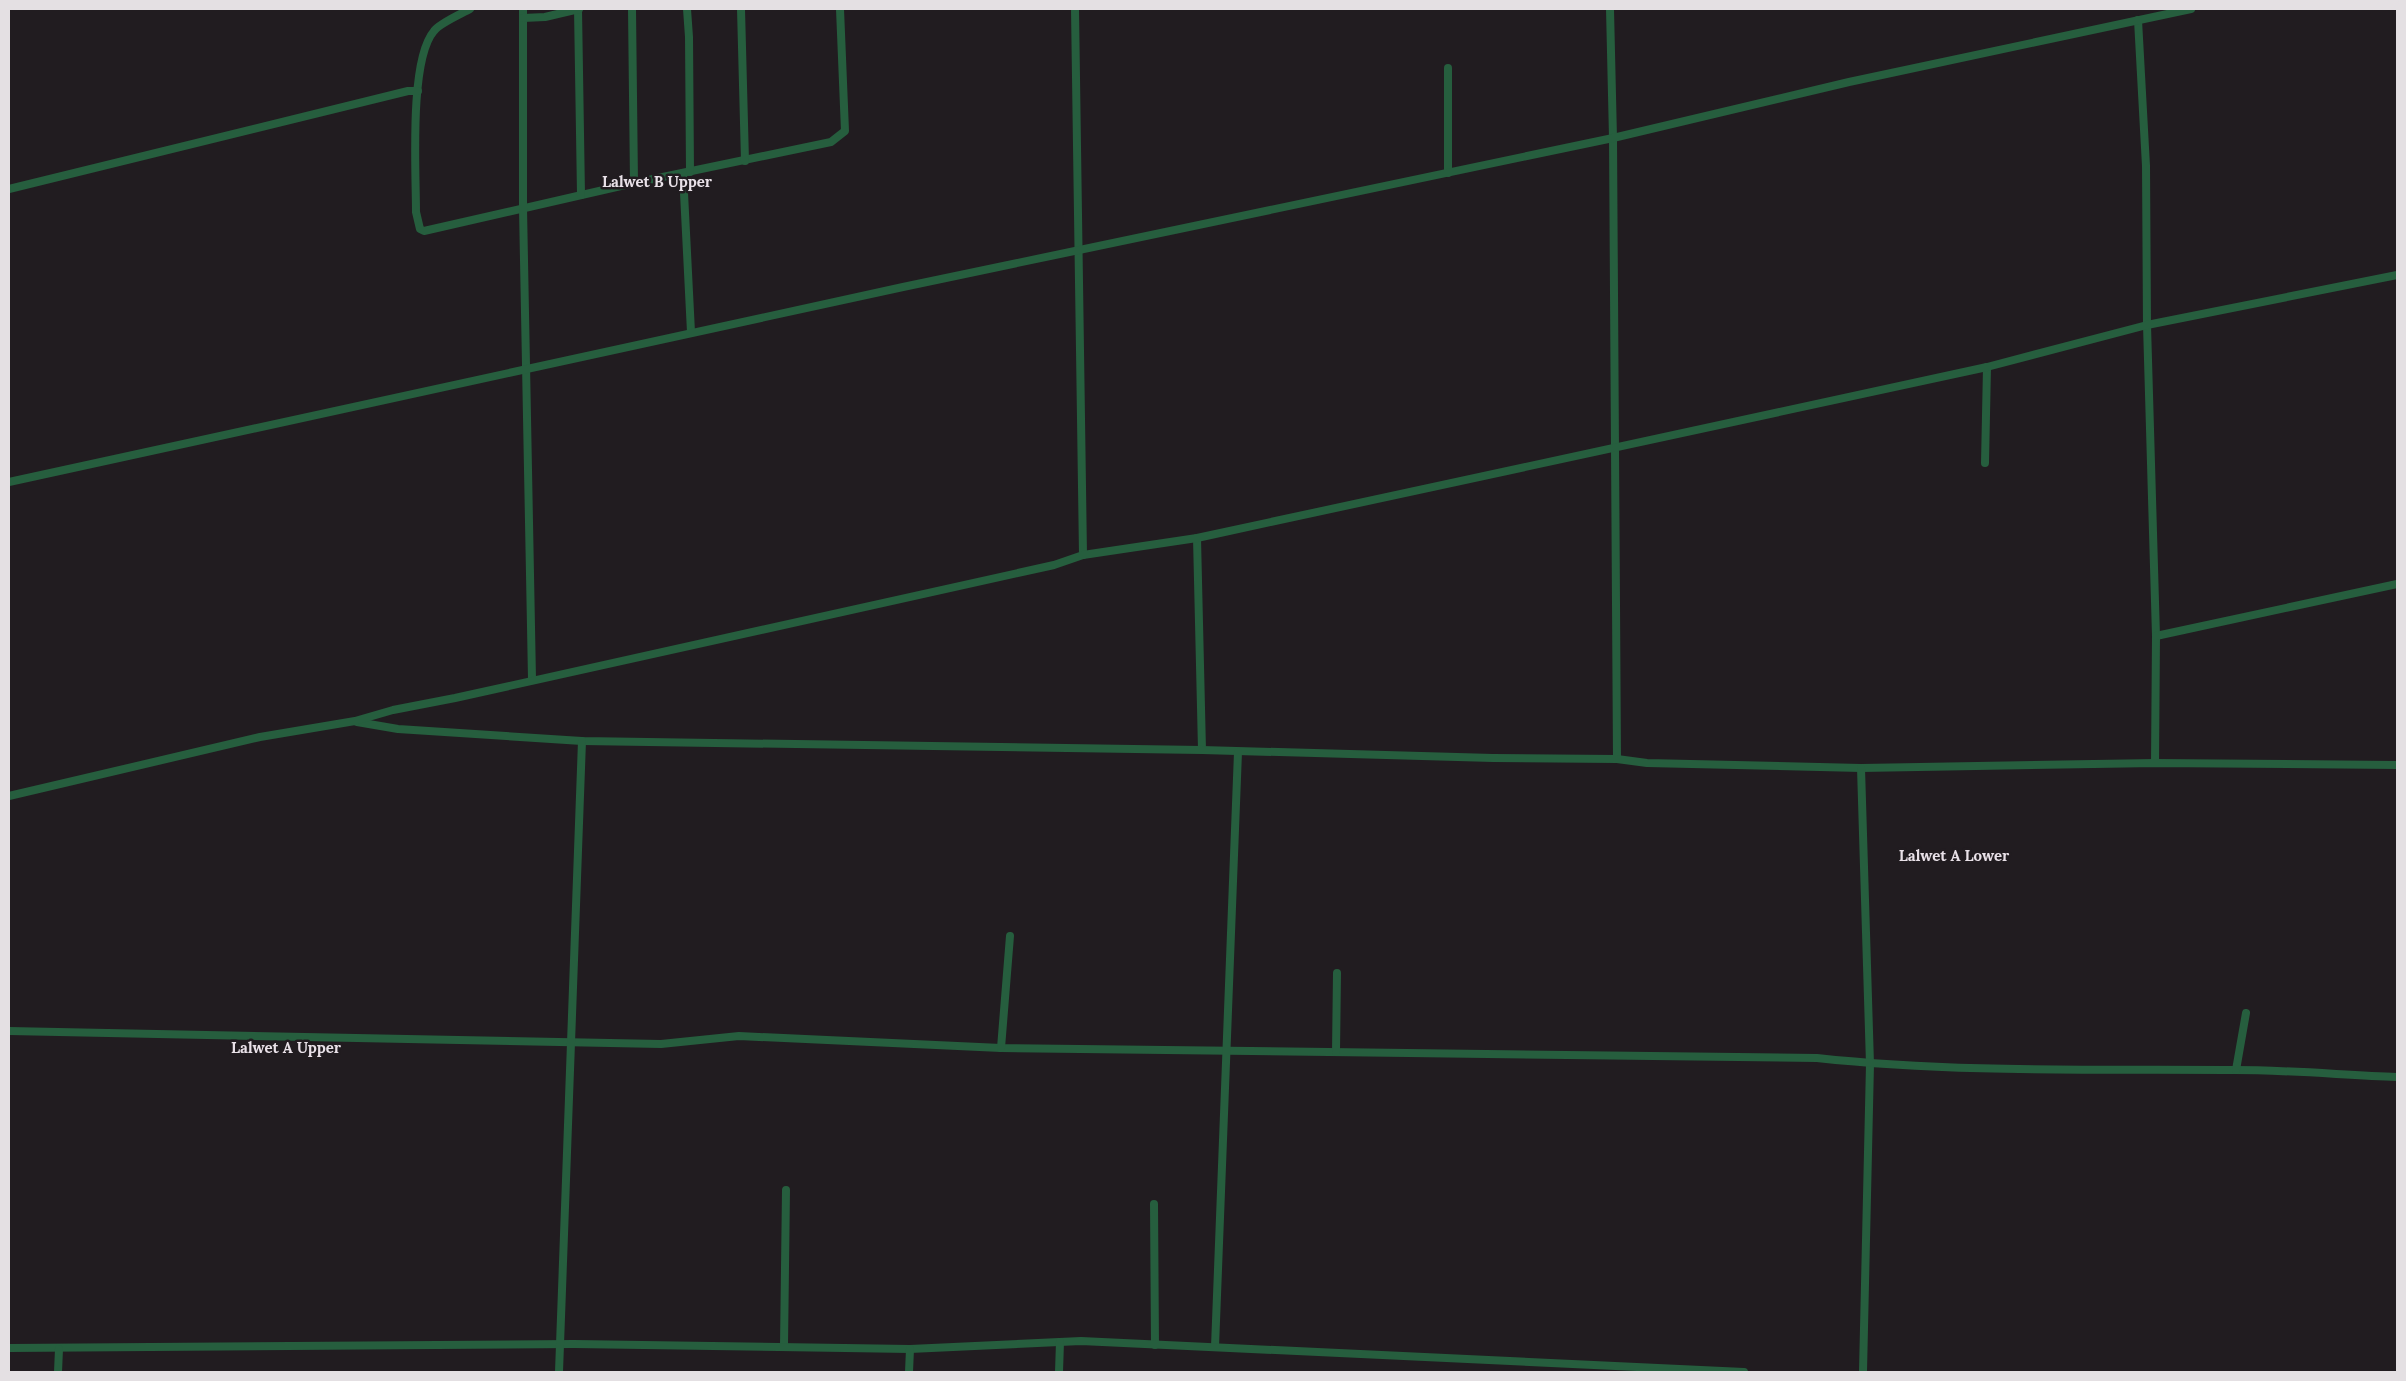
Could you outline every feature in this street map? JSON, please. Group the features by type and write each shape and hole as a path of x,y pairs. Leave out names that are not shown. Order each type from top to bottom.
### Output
{"street":[{"path":"470,9 434,30 421,60 418,92 416,212 420,229 430,230 634,183 821,146 831,142 845,130 840,9"},
{"path":"523,9 525,370 532,679"},
{"path":"523,18 545,16 578,9 581,195"},
{"path":"632,9 634,183"},
{"path":"687,9 690,46 686,172 691,332"},
{"path":"741,9 745,161"},
{"path":"1075,9 1077,250 1083,555"},
{"path":"1610,9 1614,138 1617,759"},
{"path":"2145,9 2142,19 2146,166 2147,326 2156,636 2155,762"},
{"path":"9,482 691,332 1614,138 1849,82 2191,9"},
{"path":"1448,68 1448,173"},
{"path":"9,189 408,91 418,92"},
{"path":"9,796 260,737 355,721 393,710 455,698 532,679 1054,565 1083,555 1197,538 1986,367 2147,326 2397,275"},
{"path":"1985,463 1986,367"},
{"path":"1197,538 1202,750"},
{"path":"2156,636 2397,584"},
{"path":"355,721 408,730 582,741 1202,750 1617,759 1647,763 1861,768 2155,762 2397,765"},
{"path":"559,1372 582,741"},
{"path":"1216,1347 1225,1049 1238,752"},
{"path":"1861,768 1870,1064 1863,1372"},
{"path":"1001,1048 1010,936"},
{"path":"1336,1052 1337,973"},
{"path":"2236,1070 2246,1013"},
{"path":"9,1031 661,1044 739,1036 1001,1048 1225,1049 1817,1058 1870,1064 2062,1070 2236,1070 2397,1077"},
{"path":"784,1346 786,1190"},
{"path":"1154,1204 1155,1345"},
{"path":"1059,1372 1060,1342"},
{"path":"9,1348 560,1344 910,1349 1060,1342 1216,1347 1744,1372"},
{"path":"58,1372 59,1349"},
{"path":"908,1372 910,1349"},
{"path":"1562,1372 1563,1363"}],"district":[{"name":"Lalwet B Upper","path":"657,181"},
{"name":"Lalwet A Lower","path":"1954,855"},
{"name":"Lalwet A Upper","path":"286,1047"}]}
